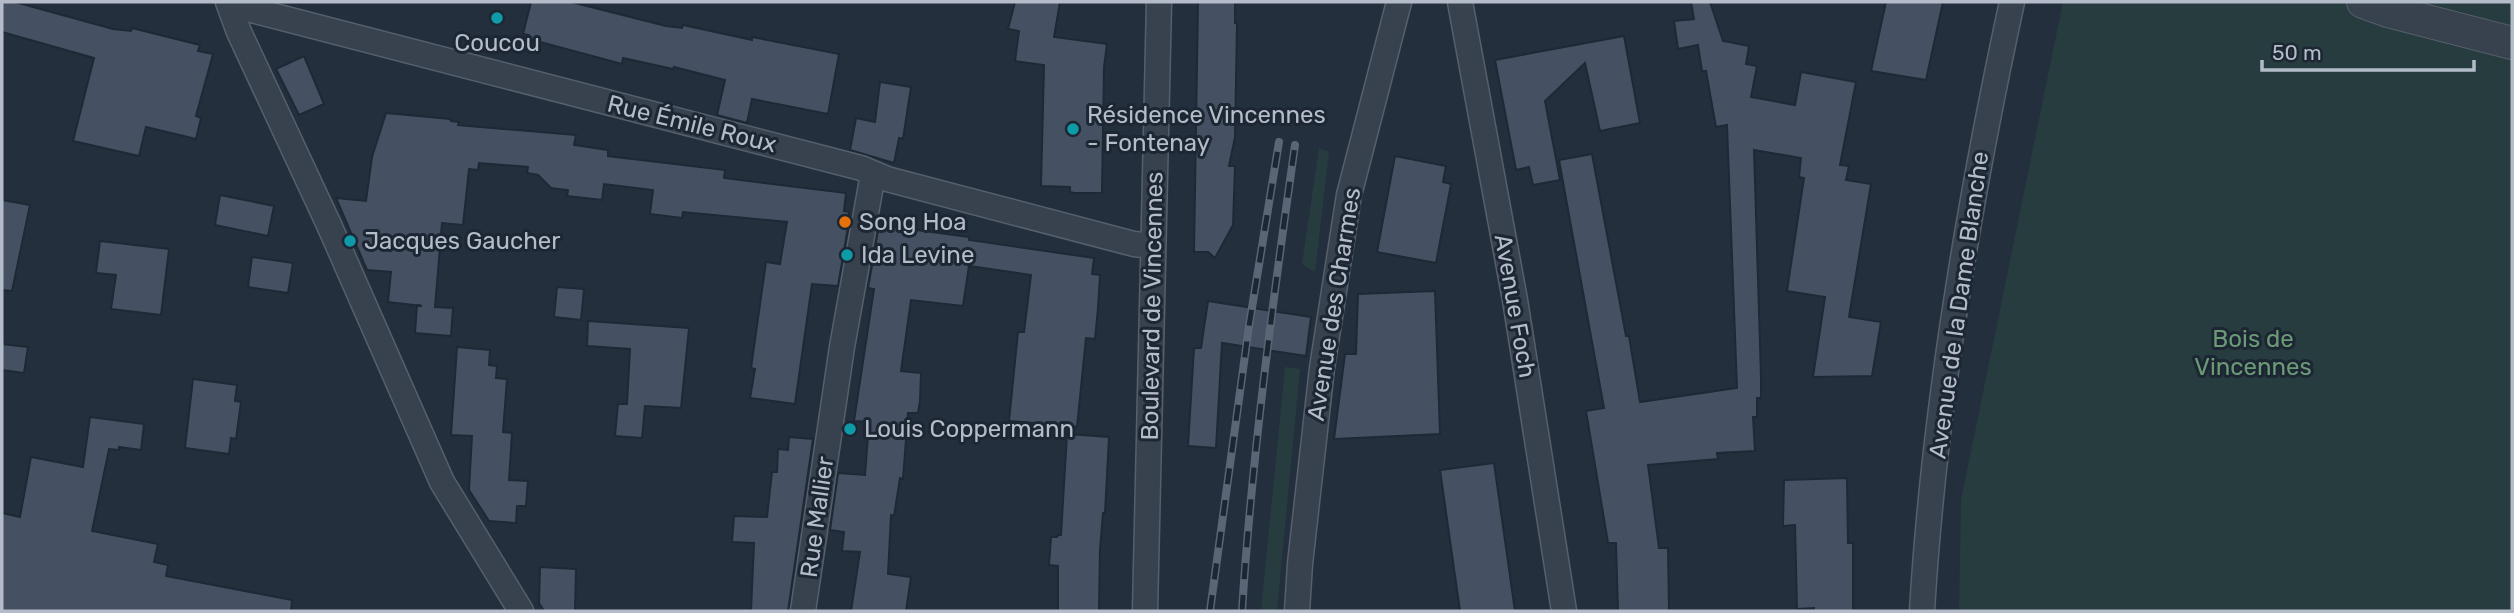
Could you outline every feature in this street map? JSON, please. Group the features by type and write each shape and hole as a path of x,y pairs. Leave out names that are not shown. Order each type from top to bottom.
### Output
{"street":[{"name":"Rue Émile Roux","path":"230,2 244,8 861,168 873,174 1121,241 1153,246"},
{"path":"230,2 239,32 329,225 442,482 521,611"},
{"name":"Boulevard de Vincennes","path":"1145,611 1159,2"},
{"name":"Avenue des Charmes","path":"1297,611 1322,368 1349,195 1399,2"},
{"name":"Avenue Foch","path":"1460,2 1515,300 1564,611"},
{"name":"Avenue de la Dame Blanche","path":"1922,611 1927,527 1966,237 2012,2"},
{"path":"2363,2 2512,43"},
{"name":"Rue Mallier","path":"803,611 842,347 873,174"}],"green space":[{"name":"Bois de Vincennes","path":"2063,2 2512,2 2512,611 1959,611 1961,500"},
{"path":"1319,148 1329,152 1315,272 1302,264"},
{"path":"1285,367 1300,369 1277,611 1261,611"}],"building":[{"path":"2,2 15,2 113,29 131,31 132,28 200,45 198,51 213,54 196,116 201,118 196,139 146,127 139,156 73,141 94,58 2,32"},
{"path":"531,2 571,2 666,26 682,28 683,25 752,40 752,37 839,54 828,114 752,99 747,123 717,115 725,80 623,58 622,64 529,39 529,35 523,34"},
{"name":"Résidence Vincennes - Fontenay","path":"1015,2 1060,2 1054,37 1107,44 1104,67 1102,193 1074,193 1070,192 1070,187 1041,186 1044,65 1015,61 1019,31 1008,29"},
{"path":"1198,2 1235,2 1237,23 1235,137 1229,166 1235,166 1233,225 1215,258 1208,252 1194,252"},
{"path":"1691,2 1710,2 1723,41 1749,46 1746,64 1757,66 1751,97 1795,105 1801,72 1856,82 1840,165 1849,166 1846,180 1871,184 1849,317 1881,322 1872,376 1813,377 1825,297 1787,291 1804,178 1799,177 1801,158 1754,150 1761,377 1761,398 1757,398 1757,417 1753,417 1755,451 1717,453 1718,459 1648,465 1659,548 1668,548 1669,611 1618,611 1616,543 1608,543 1586,411 1604,408 1559,160 1592,154 1640,402 1737,388 1727,125 1716,127 1706,71 1702,71 1698,45 1678,49 1674,21 1694,19"},
{"path":"1886,2 1943,2 1926,80 1871,71"},
{"path":"1624,36 1640,123 1600,131 1585,63 1545,101 1560,180 1533,185 1529,167 1516,170 1495,60"},
{"path":"304,56 324,104 299,115 276,69"},
{"path":"880,82 911,87 903,139 899,138 894,163 850,150 856,118 875,122"},
{"path":"386,113 450,119 459,122 458,125 576,135 574,145 608,150 608,156 725,170 724,178 846,193 844,211 849,212 849,221 838,286 812,284 795,404 750,398 755,369 751,368 766,262 780,264 787,222 683,212 682,218 650,214 653,190 604,184 602,200 567,196 568,190 551,188 538,175 527,173 528,167 479,163 478,170 469,169 463,225 442,223 435,307 453,308 451,336 415,333 417,305 388,302 391,272 367,270 336,198 366,201 372,157"},
{"path":"1395,156 1446,166 1443,182 1451,184 1436,263 1377,252"},
{"path":"220,195 274,206 268,236 215,225"},
{"path":"2,200 30,205 12,291 2,290"},
{"path":"879,225 1094,258 1092,274 1100,275 1098,308 1095,339 1086,338 1077,427 1009,421 1018,332 1024,332 1031,275 969,266 963,306 911,300 901,371 921,373 920,401 918,413 908,413 903,479 900,478 894,516 891,515 888,574 911,577 906,611 851,611 860,552 842,551 844,532 830,530 838,473 865,475 869,422 854,421 874,289 868,288"},
{"path":"100,241 169,249 161,315 111,309 116,275 96,273"},
{"path":"252,257 293,263 288,293 248,287"},
{"path":"557,287 584,289 581,320 554,317"},
{"path":"1435,291 1440,434 1334,439 1345,354 1356,354 1358,294"},
{"path":"1208,301 1311,317 1306,356 1222,343 1216,448 1188,446 1194,348 1201,348"},
{"path":"588,321 689,328 681,408 645,406 642,438 615,436 618,404 627,404 630,349 587,346"},
{"path":"2,344 28,347 24,373 2,370"},
{"path":"457,347 490,350 489,365 497,366 496,378 507,379 503,432 512,433 509,480 528,481 526,506 517,506 516,523 489,521 469,490 472,436 451,435"},
{"path":"193,379 237,385 235,401 241,402 236,439 231,438 229,454 185,448"},
{"path":"90,417 144,424 141,450 119,447 119,450 109,449 92,531 158,544 154,562 168,565 166,576 292,600 291,611 2,611 2,513 20,517 31,457 83,467"},
{"path":"1067,434 1109,437 1100,550 1099,611 1058,611 1058,566 1049,565 1051,537 1061,535"},
{"path":"789,437 813,439 788,611 751,611 754,543 732,542 734,516 767,517 772,472 777,472 778,449 788,450"},
{"path":"1494,463 1515,611 1460,611 1440,470"},
{"path":"1847,478 1848,543 1853,543 1853,611 1797,609 1795,525 1783,526 1784,480"},
{"path":"540,567 576,569 575,611 544,611 539,603"}],"railway":[{"path":"1210,611 1249,326 1279,142"},
{"path":"1242,611 1257,436 1295,145"}],"place":[{"name":"Coucou","path":"497,18"},
{"name":"Résidence Vincennes - Fontenay","path":"1073,129"},
{"name":"Song Hoa","path":"845,222"},
{"name":"Jacques Gaucher","path":"350,241"},
{"name":"Ida Levine","path":"847,255"},
{"name":"Louis Coppermann","path":"850,429"}]}
